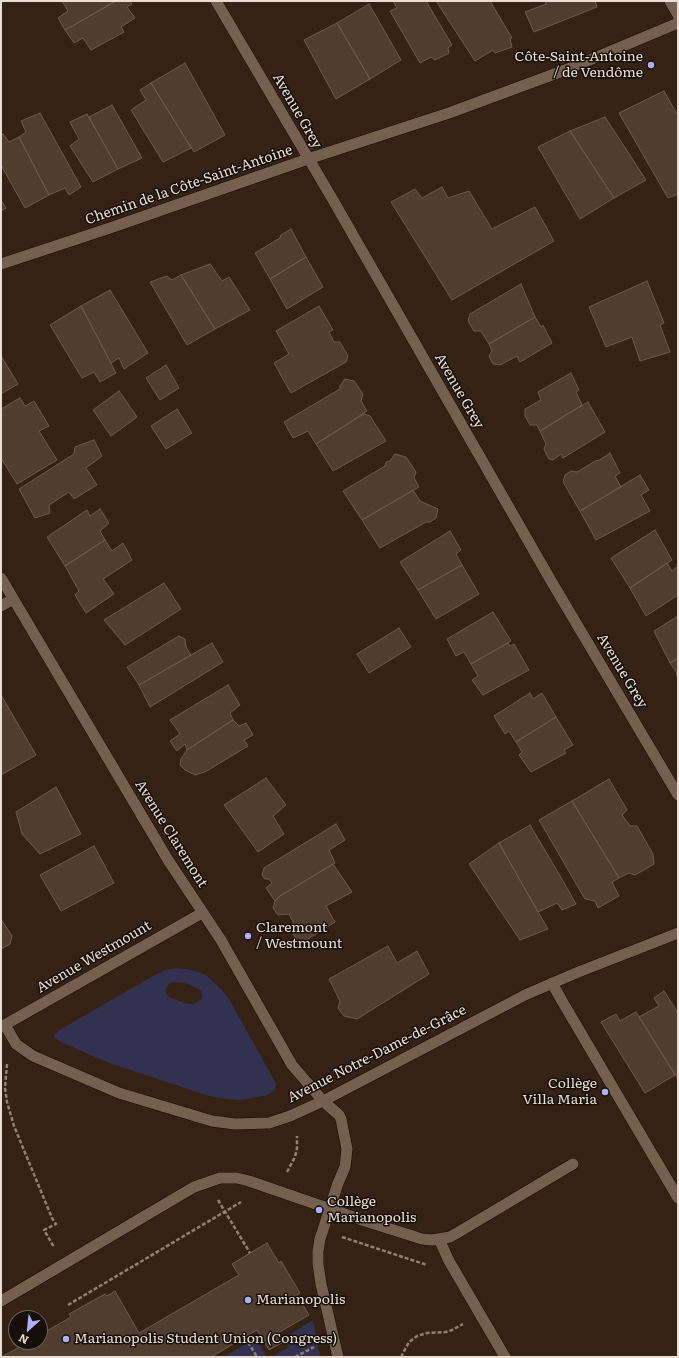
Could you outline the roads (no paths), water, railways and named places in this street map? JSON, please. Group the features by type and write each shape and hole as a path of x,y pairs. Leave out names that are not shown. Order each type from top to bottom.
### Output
{"street":[{"name":"Avenue Grey","path":"216,1 337,207 550,579 678,795"},
{"path":"670,1 678,15"},
{"name":"Chemin de la Côte-Saint-Antoine","path":"1,264 528,85 678,23"},
{"name":"Avenue Claremont","path":"1,578 168,860 221,940 292,1065 323,1101 339,1115 341,1119 347,1149 345,1167 320,1239 318,1264 321,1284 338,1357"},
{"path":"1,606 13,599"},
{"name":"Avenue Westmount","path":"3,1026 202,912"},
{"name":"Avenue Notre-Dame-de-Grâce","path":"3,1026 16,1044 33,1056 119,1093 212,1121 235,1124 269,1123 290,1116 323,1101 509,1002 552,983 678,934"},
{"path":"552,983 678,1198"},
{"path":"1,1302 194,1187 212,1180 228,1177 237,1178 422,1239 439,1239 450,1237 573,1164"},
{"path":"439,1239 449,1261 505,1357"}],"place":[{"name":"Côte-Saint-Antoine / de Vendôme","path":"651,65"},
{"name":"Claremont / Westmount","path":"248,936"},
{"name":"Collège Villa Maria","path":"605,1092"},
{"name":"Collège Marianopolis","path":"319,1210"},
{"name":"Marianopolis","path":"248,1300"},
{"name":"Marianopolis Student Union (Congress)","path":"66,1339"}]}
